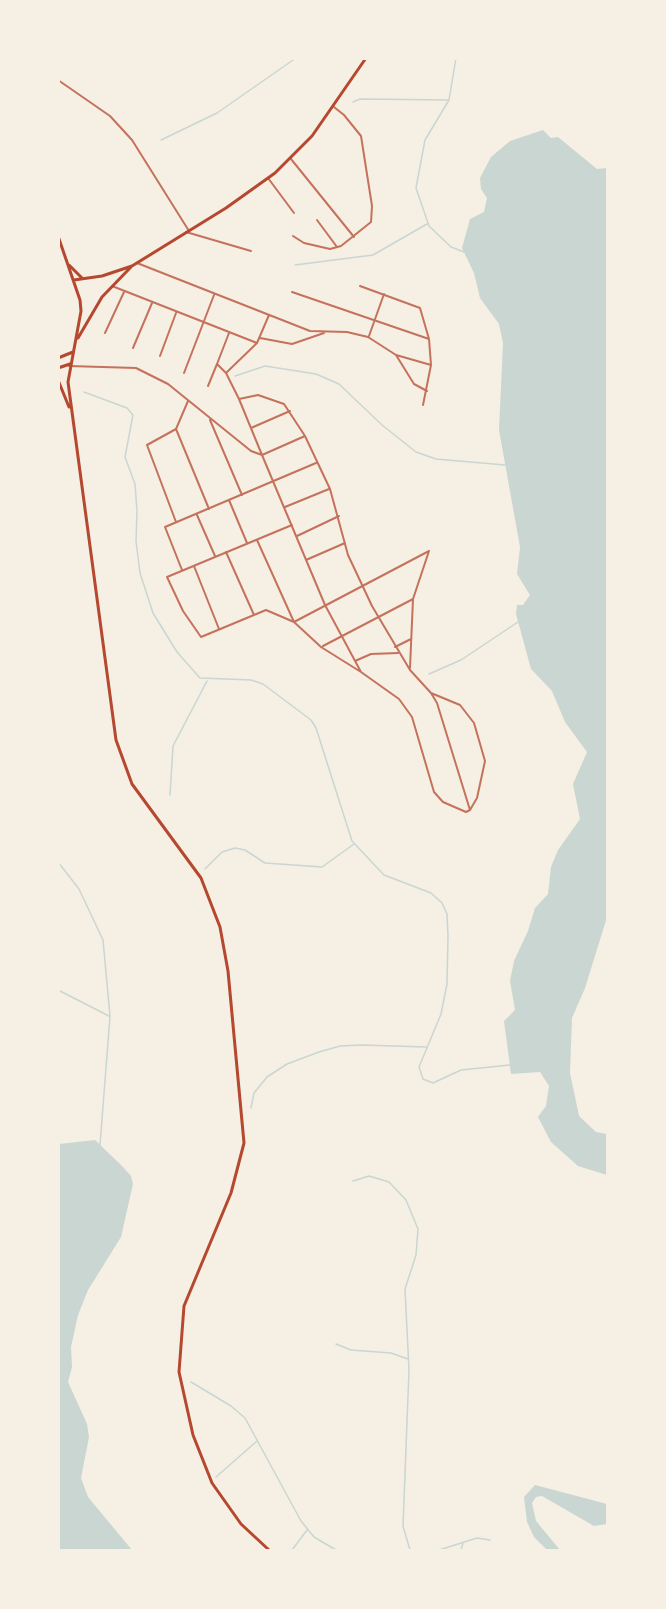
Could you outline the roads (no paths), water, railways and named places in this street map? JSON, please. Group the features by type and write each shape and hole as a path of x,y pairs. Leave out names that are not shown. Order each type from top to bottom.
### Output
{"main road":[{"path":"74,280 102,276 132,266 268,178 291,159 334,107 366,58"},
{"path":"58,236 74,280 81,312 70,365 70,412 116,740 132,784 201,878 212,902 225,950 244,1143 231,1193 184,1306 178,1362 188,1419 209,1478 241,1524 269,1551"},
{"path":"62,250 70,267 82,278"},
{"path":"76,340 102,297 132,266"},
{"path":"58,358 73,352"},
{"path":"58,368 70,365"},
{"path":"58,380 70,412"}],"street":[{"path":"58,80 110,116 132,140 187,232 251,251"},
{"path":"293,236 330,249 354,237 371,222 372,207 361,136 344,115 334,107"},
{"path":"291,159 354,237"},
{"path":"268,178 294,213"},
{"path":"317,220 337,247"},
{"path":"137,263 310,331 347,332 368,337 396,355 431,365"},
{"path":"112,286 176,313 257,342"},
{"path":"360,286 420,308 429,339 431,365 423,405"},
{"path":"105,333 124,292"},
{"path":"292,292 429,339"},
{"path":"368,337 384,294"},
{"path":"184,373 214,295"},
{"path":"133,348 152,303"},
{"path":"160,356 176,313"},
{"path":"226,373 257,342 269,315"},
{"path":"259,337 292,344 327,332"},
{"path":"208,386 229,333"},
{"path":"396,355 414,384 427,390"},
{"path":"218,364 226,373 239,399 325,605 361,672"},
{"path":"70,365 136,368 168,384 251,451 262,455 305,436"},
{"path":"239,399 258,395 271,398 290,411 305,436 330,489 345,543 378,617 398,653 431,693 450,742 470,810"},
{"path":"176,522 147,445 176,429 188,400"},
{"path":"251,428 290,411"},
{"path":"209,417 242,495"},
{"path":"176,429 209,509"},
{"path":"182,570 165,527 317,463"},
{"path":"285,507 330,489"},
{"path":"229,500 247,543"},
{"path":"196,514 215,556"},
{"path":"297,536 339,516"},
{"path":"292,525 167,577 183,611 201,637 266,610 294,622 321,647 399,699 412,717 434,792 443,802 455,809 470,810"},
{"path":"257,540 294,622"},
{"path":"306,560 345,543"},
{"path":"294,622 429,551 413,599 410,670"},
{"path":"226,552 254,615"},
{"path":"194,566 219,629"},
{"path":"321,647 413,599"},
{"path":"395,647 411,639"},
{"path":"355,661 371,654 398,653"},
{"path":"431,693 460,705 474,723 485,761 482,784 470,810"}],"waterway":[{"path":"161,140 217,113 296,58"},
{"path":"456,58 449,100 425,140 416,188 429,226 451,247 464,252"},
{"path":"353,102 360,99 448,100"},
{"path":"295,265 373,255 427,224"},
{"path":"235,376 265,366 316,374 339,384 382,425 416,452 436,459 505,465"},
{"path":"84,392 127,408 133,415 125,457 135,484 136,541 140,573 153,613 177,652 200,678 251,680 263,684 311,720 316,728 352,841 384,875 431,893 442,903 447,914 447,984 441,1014 419,1067 423,1079 433,1083 461,1070 510,1065"},
{"path":"429,674 461,660 518,622"},
{"path":"170,795 173,746 207,681"},
{"path":"205,869 222,852 235,848 245,850 265,863 322,867 354,844"},
{"path":"58,862 79,889 103,940 110,1016 100,1145"},
{"path":"58,990 109,1016"},
{"path":"251,1108 254,1093 267,1077 287,1064 319,1052 340,1046 426,1047"},
{"path":"353,1181 369,1176 389,1182 406,1200 418,1229 416,1255 405,1289 409,1370 403,1526 410,1550"},
{"path":"336,1344 351,1350 391,1353 408,1359"},
{"path":"191,1382 231,1406 245,1418 301,1521 314,1537 336,1550"},
{"path":"216,1477 257,1441"},
{"path":"292,1550 307,1530"},
{"path":"439,1550 477,1538 490,1540"},
{"path":"461,1550 463,1543"}]}
